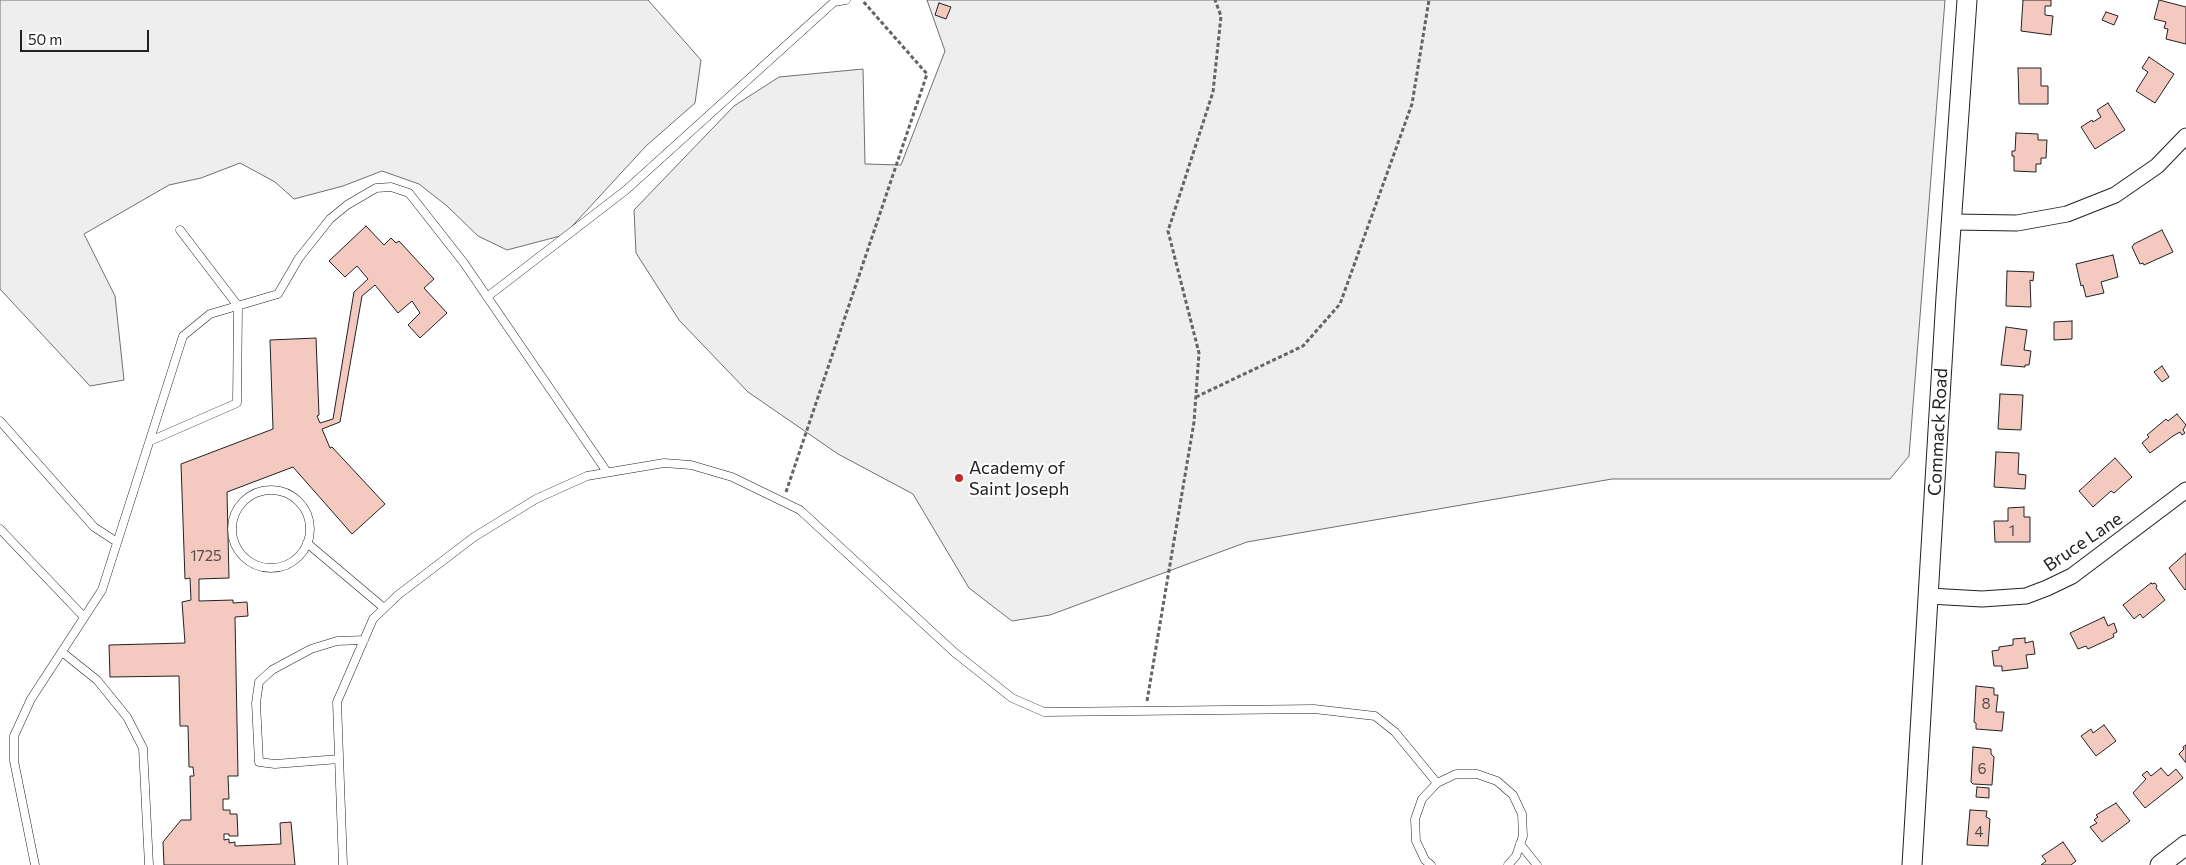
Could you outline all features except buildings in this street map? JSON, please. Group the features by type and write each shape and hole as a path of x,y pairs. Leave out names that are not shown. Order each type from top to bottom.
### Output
{"street":[{"name":"Commack Road","path":"1912,865 1946,297 1953,222 1967,0"},
{"path":"1953,222 2017,223 2067,214 2115,195 2157,166 2186,136"},
{"name":"Bruce Lane","path":"1929,596 1982,600 2026,596 2047,588 2072,576 2095,560 2186,490"},
{"path":"2160,865 2186,845"}],"lane":[{"path":"487,296 626,190 834,2 846,0"},
{"path":"35,865 14,761 14,736 31,699 102,590 182,336 210,314 278,294 300,258 330,219 364,194 376,188 391,187 409,193 464,263 607,472"},
{"path":"150,440 237,403 238,306 180,230"},
{"path":"0,421 94,527 118,542"},
{"path":"343,865 337,702 373,619 398,595 474,537 536,499 587,476 664,463 691,465 732,477 800,510 954,652 1012,698 1044,712 1314,709 1376,716 1395,732 1437,784"},
{"path":"265,490 278,490 289,494 307,512 310,525 307,543 296,559 285,565 272,568 259,566 248,560 236,545 232,526 235,513 242,502 252,494 265,490"},
{"path":"0,529 84,617"},
{"path":"307,543 384,608"},
{"path":"339,759 275,764 259,762 256,702 259,682 272,670 310,649 337,641 364,640"},
{"path":"62,652 96,680 127,717 143,748 149,865"},
{"path":"1431,865 1426,860 1416,840 1415,819 1422,799 1437,784 1456,774 1477,774 1498,781 1513,795 1522,814 1523,836 1516,856 1508,865"},
{"path":"1520,844 1536,865"}],"path":[{"path":"783,501 927,74 862,0"},
{"path":"1145,711 1194,422 1199,353 1168,231 1213,92 1221,16 1215,0"},
{"path":"1196,398 1303,346 1340,304 1412,104 1429,0"}],"shaded area":[{"path":"0,0 648,0 701,60 695,103 646,146 564,235 507,250 478,236 447,206 419,184 382,171 343,186 294,199 275,182 240,163 201,178 169,185 84,234 115,296 124,380 90,386 0,289"},
{"path":"927,0 1945,0 1909,456 1890,479 1612,479 1247,542 1050,615 1012,621 969,588 913,494 838,454 748,392 679,320 636,253 634,210 734,106 779,77 863,69 865,164 901,165 945,51"}],"place":[{"name":"Academy of Saint Joseph","path":"959,478"}]}
